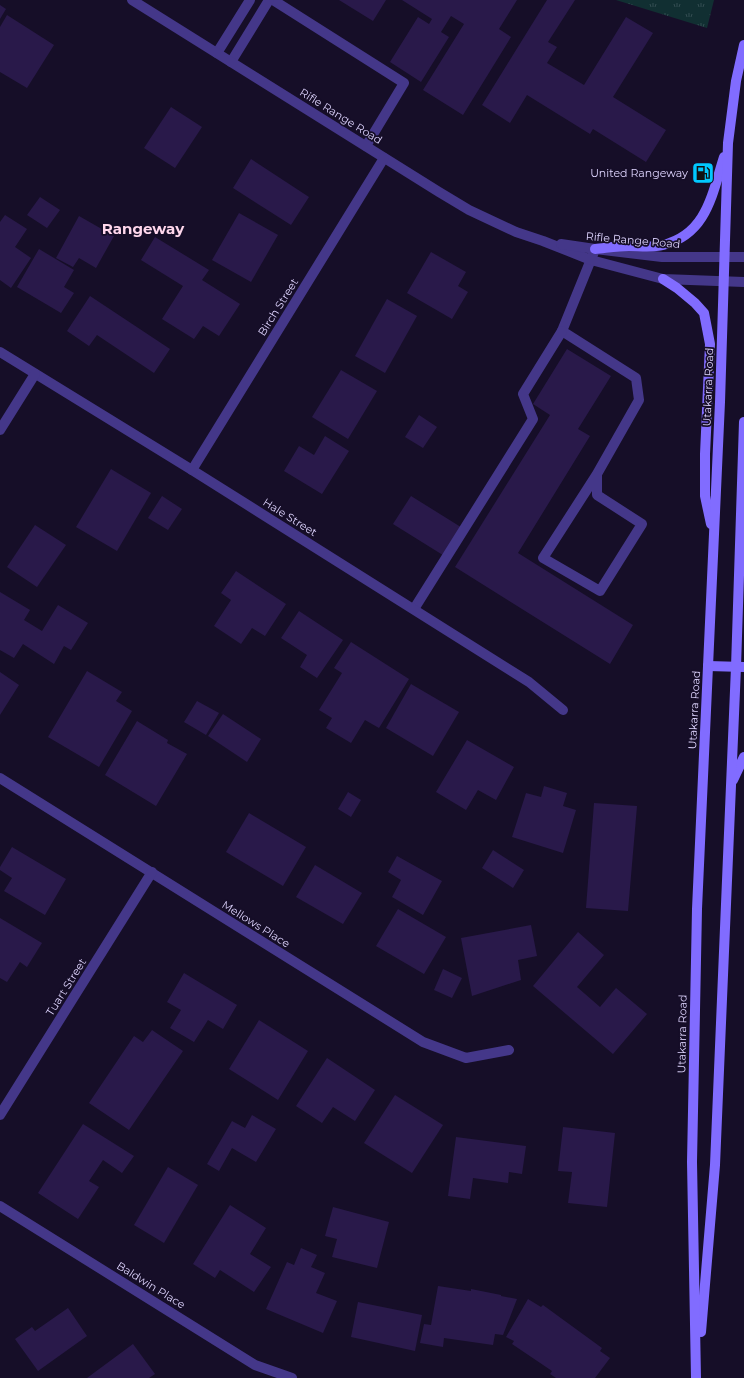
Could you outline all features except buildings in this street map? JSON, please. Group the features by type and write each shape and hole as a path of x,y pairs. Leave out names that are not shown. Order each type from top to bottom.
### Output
{"main road":[{"name":"Utakarra Road","path":"697,1378 692,1162 697,909 714,537 728,143 736,81 744,45"},
{"path":"595,249 627,246 662,246 676,240 695,228 708,207 728,143"},
{"path":"663,279 677,288 695,303 704,313 710,344 705,454 705,496 714,537"},
{"name":"Utakarra Road","path":"697,1378 715,1165 731,784 740,667 740,534 744,422"},
{"path":"740,534 744,549"},
{"path":"708,666 740,667"},
{"path":"731,784 744,757"}],"street":[{"name":"Rifle Range Road","path":"132,0 469,210 516,232 591,260 663,279 744,282"},
{"path":"218,53 250,0"},
{"path":"231,62 269,0"},
{"path":"280,2 404,83 366,146"},
{"name":"Birch Street","path":"192,470 384,158"},
{"name":"Rifle Range Road","path":"543,241 662,257 744,257"},
{"path":"414,609 533,419 523,394 562,331 595,249"},
{"path":"562,331 636,378 639,400 596,474 543,558 600,591 642,524 597,495 596,474"},
{"name":"Hale Street","path":"0,352 192,470 529,682 563,710"},
{"path":"0,430 35,374"},
{"name":"Mellows Place","path":"0,778 423,1042 466,1058 509,1050"},
{"name":"Tuart Street","path":"0,1115 152,872"},
{"name":"Baldwin Place","path":"0,1206 255,1364 292,1378"}],"green space":[{"path":"616,0 714,0 707,28"}],"place":[{"name":"United Rangeway","path":"703,173"}],"district":[{"name":"Rangeway","path":"143,228"}]}
